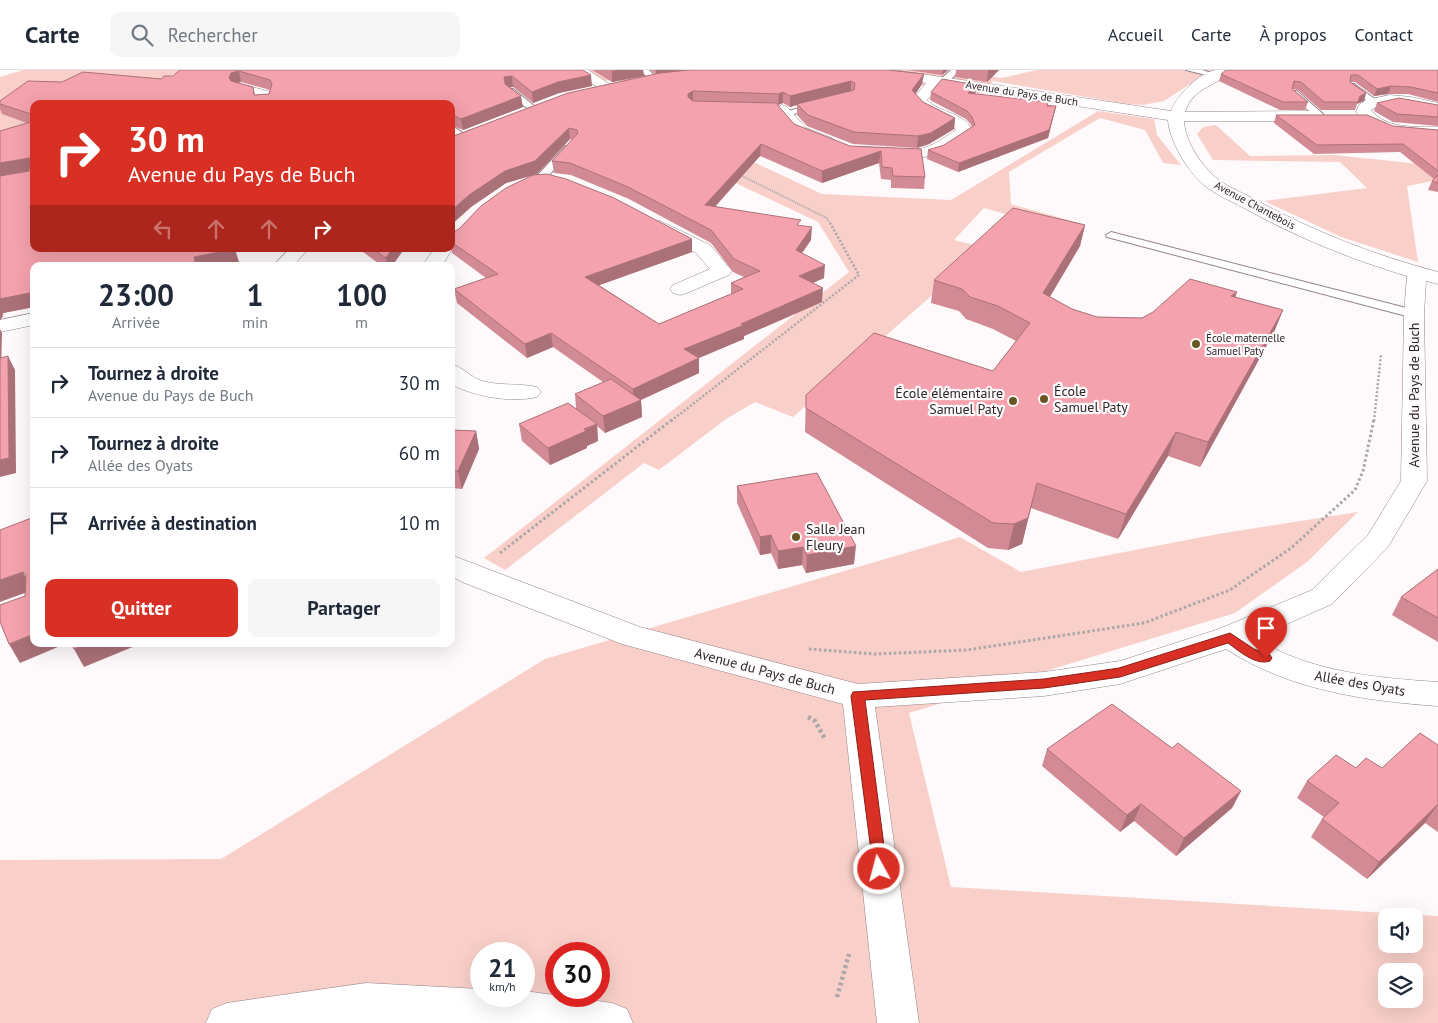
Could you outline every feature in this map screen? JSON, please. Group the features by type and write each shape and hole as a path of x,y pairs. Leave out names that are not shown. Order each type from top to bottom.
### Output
{"street":[{"path":"578,70 607,87"},
{"name":"Avenue du Pays de Buch","path":"840,70 886,73 1197,117 1368,116"},
{"path":"1175,115 1180,102 1204,80 1219,73"},
{"path":"585,93 646,78"},
{"path":"866,154 928,154 935,152 964,132 963,127 959,123 927,109 919,100 940,81"},
{"path":"241,88 266,95 265,100"},
{"path":"1438,108 1402,101 1375,102 1364,108 1368,116 1390,126 1438,132"},
{"path":"516,116 540,107"},
{"path":"780,111 800,131 842,148"},
{"name":"Avenue Chantebois","path":"1175,115 1180,144 1210,181 1266,214 1332,244 1427,275"},
{"path":"455,136 480,130"},
{"path":"519,186 539,180 564,181"},
{"path":"646,218 702,249 722,271 680,288"},
{"path":"287,262 296,252"},
{"name":"Avenue du Pays de Buch","path":"461,569 612,630 858,696 1044,684 1120,672 1230,638 1322,597 1378,542 1414,480 1414,314 1427,275"},
{"path":"0,326 30,321"},
{"path":"455,376 479,388 529,392"},
{"name":"Allée des Oyats","path":"1230,638 1249,652 1314,677 1411,692 1438,694"},
{"path":"858,696 898,1023"},
{"path":"227,1023 366,1003 526,1011 612,1023"}],"lane":[{"path":"940,81 956,70"},
{"path":"1190,70 1219,73"},
{"path":"1351,86 1375,102"},
{"path":"510,91 540,107"},
{"path":"1294,93 1320,116"},
{"path":"780,111 826,104"},
{"path":"539,180 573,143"},
{"path":"1111,235 1414,314"}],"path":[{"path":"461,569 859,275 827,218 730,170"},
{"path":"783,676 792,648 876,654 967,650 1144,623 1230,590 1291,548 1354,490 1363,472 1376,412 1384,341 1383,332 1388,307"},
{"path":"807,716 815,721 828,744"},
{"path":"837,997 850,951"}],"shaded area":[{"path":"23,70 187,70 96,100 30,100 30,121 0,131 0,77"},
{"path":"550,70 604,70 614,75 650,70 944,70 1002,78 1037,70 1212,70 1164,101 1143,105 1127,104 993,81 983,94 901,83 618,99 822,194 951,200 1098,111 1154,119 1157,135 1181,165 1163,163 1145,130 1100,118 1009,172 1011,204 1083,224 1071,232 984,208 954,240 986,248 793,417 755,402 726,419 659,470 644,463 505,570 484,558 849,272 818,222 577,108 455,150 625,84 617,78 579,87"},
{"path":"1216,125 1250,156 1335,155 1438,166 1438,180 1407,186 1418,262 1341,237 1264,201 1367,188 1340,162 1213,160 1197,134 1203,127"},
{"path":"1358,512 1307,562 1235,613 909,713 951,887 1378,912 1378,953 1423,953 1423,915 1438,916 1438,1023 0,1023 0,860 221,859 545,659 960,537 1021,572 1218,534"}],"building":[{"path":"180,70 583,70 591,75 558,82 532,92 512,76 504,77 505,84 521,96 461,119 455,116 455,100 30,100 30,114 0,104 0,101 28,81 62,82 83,72 161,79 164,76 173,76","holes":["239,71 270,80 272,84 269,94 254,95 253,87 231,81 229,78 231,73"]},
{"path":"689,70 888,70 924,74 912,90 923,102 955,118 931,133 918,136 854,132 808,115 797,104 854,90 855,83 851,81 790,96 783,92 779,94 693,91 688,94 688,97 693,101 776,103 794,124 850,146 921,149 925,177 893,176 892,168 882,167 881,151 822,171 761,144 705,205 801,220 797,225 812,227 796,250 825,265 799,276 823,288 741,324 744,325 684,349 699,358 633,389 551,333 525,344 455,290 498,274 455,245 455,231 481,206 506,188 533,175 547,174 566,179 614,198 692,239 585,277 659,324 743,289 731,283 760,271 734,259 711,230 628,187 570,163 552,161 578,133 577,130 569,128 535,161 505,171 469,195 455,207 455,135 568,93 660,73"},
{"path":"1226,70 1438,70 1438,93 1411,87 1391,86 1377,89 1358,75 1351,75 1350,82 1366,93 1360,96 1358,102 1324,102 1301,82 1294,81 1292,89 1308,102 1283,102 1221,74"},
{"path":"942,79 977,85 968,93 1048,102 1047,106 1056,106 1049,130 959,163 928,150 944,145 975,125 967,111 931,92"},
{"path":"1399,98 1438,105 1438,117 1397,114 1377,103"},
{"path":"1276,115 1367,115 1393,126 1438,130 1438,171 1403,144 1317,145"},
{"path":"30,122 30,158 0,163 0,131"},
{"path":"30,158 30,252 220,252 194,257 195,262 30,262 30,293 0,299 0,176 29,171"},
{"path":"1438,175 1438,183 1432,181"},
{"name":"École Samuel Paty","path":"1013,208 1085,225 1043,293 1072,309 1097,317 1142,318 1153,312 1190,279 1237,292 1231,296 1283,310 1208,442 1176,432 1126,514 1037,483 1028,518 1014,524 993,523 806,408 806,395 874,333 993,371 1030,323 998,306 970,297 962,289 934,280"},
{"path":"377,252 390,252 386,258"},
{"path":"8,356 9,458 0,460 0,358"},
{"path":"611,379 641,400 603,416 575,394"},
{"path":"568,403 597,424 548,448 519,424"},
{"path":"455,430 476,431 458,471 455,471"},
{"name":"Salle Jean Fleury","path":"817,473 856,546 807,555 803,547 778,551 771,535 760,537 737,486"},
{"path":"30,519 30,636 9,644 0,622 0,605 25,596 26,574 23,572 0,580 0,530"},
{"path":"1438,569 1438,618 1401,597"},
{"path":"1112,704 1172,748 1178,743 1241,791 1184,838 1141,804 1127,815 1047,749"},
{"path":"1420,733 1438,745 1438,806 1379,862 1322,819 1339,803 1307,781 1336,755 1356,768 1366,758 1382,768"}],"place":[{"name":"École maternelle Samuel Paty","path":"1196,344"},
{"name":"École Samuel Paty","path":"1044,399"},
{"name":"École élémentaire Samuel Paty","path":"1013,401"},
{"name":"Salle Jean Fleury","path":"796,537"}],"route":[{"path":"879,869 858,696 1044,684 1120,672 1230,638 1249,652 1266,658"}]}
